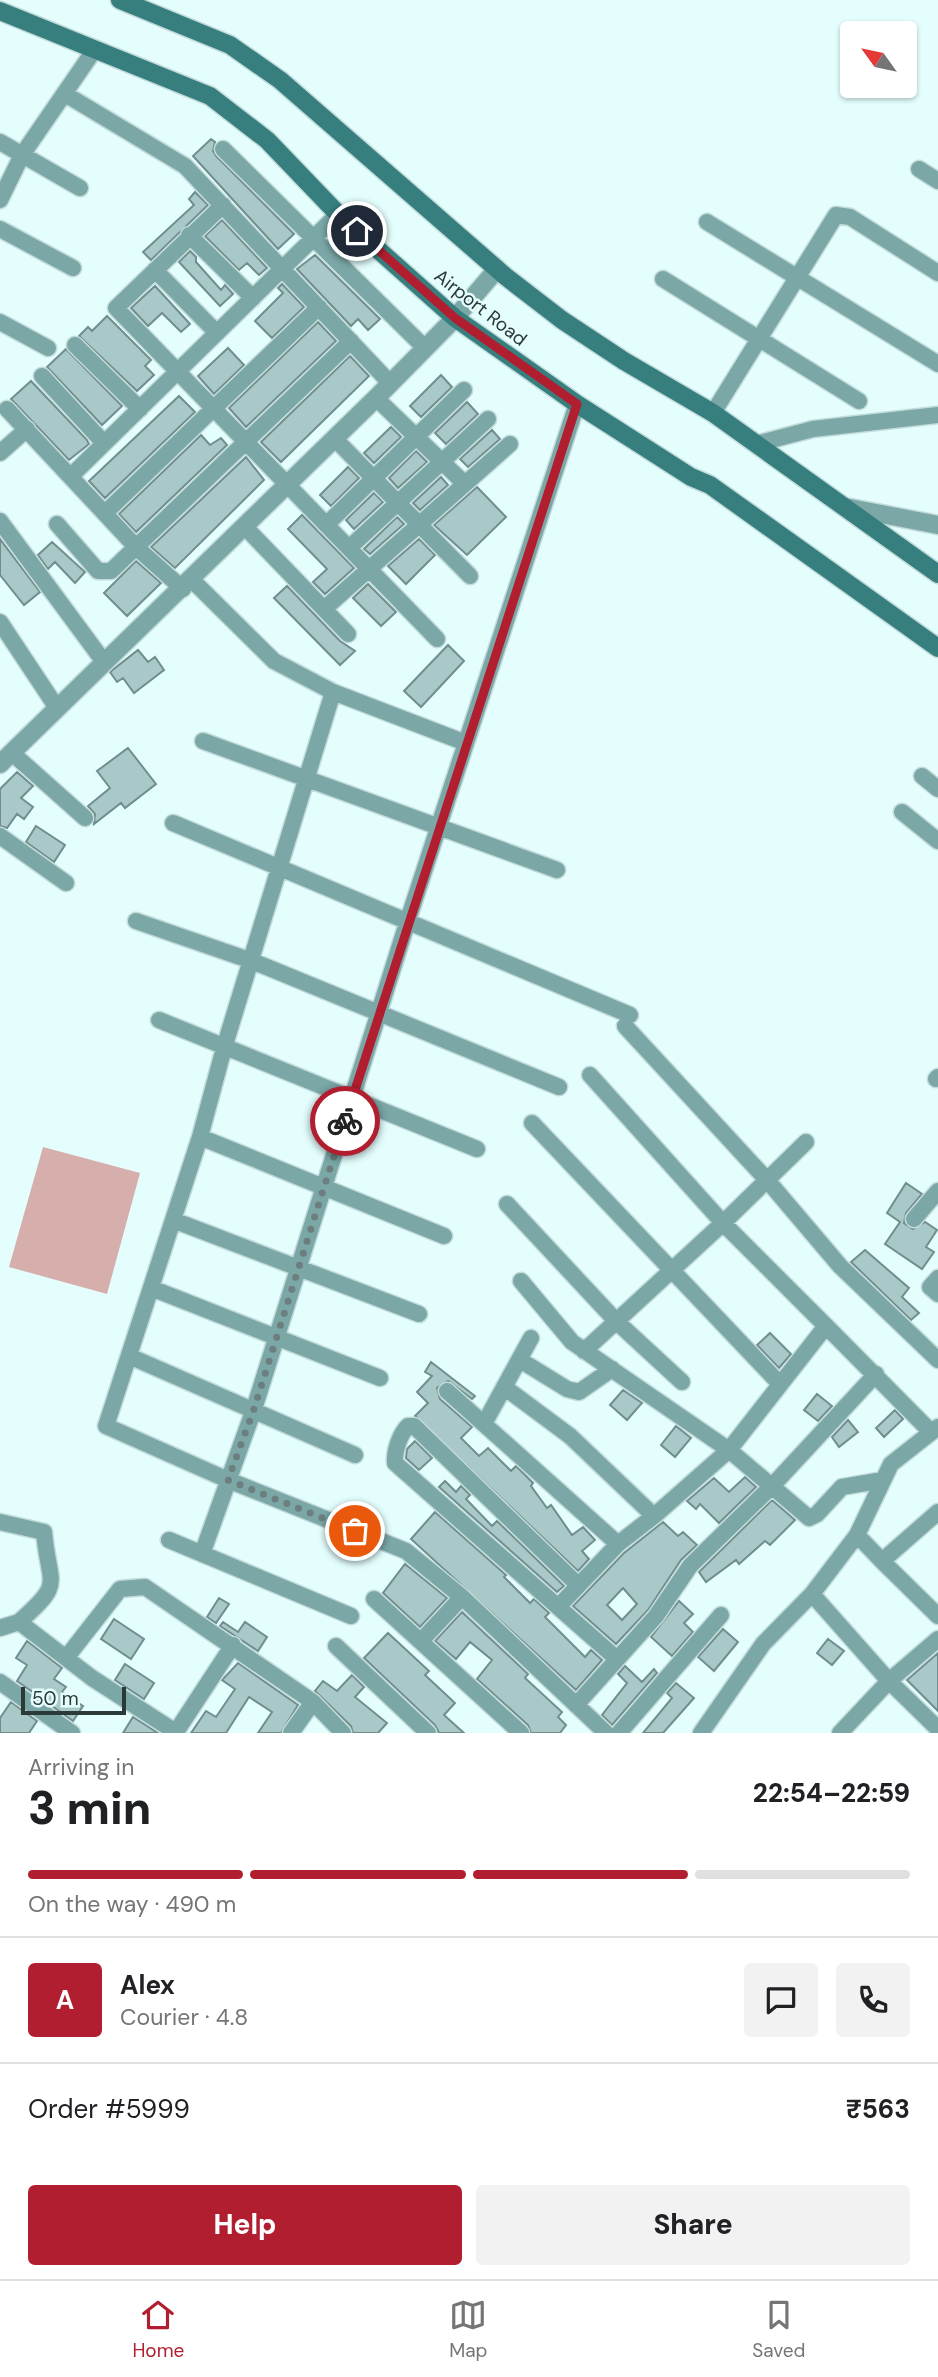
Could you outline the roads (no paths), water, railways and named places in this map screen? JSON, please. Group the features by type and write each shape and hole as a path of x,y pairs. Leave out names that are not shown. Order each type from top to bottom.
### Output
{"main road":[{"name":"Airport Road","path":"120,0 230,45 280,80 497,269 614,354 713,413 938,574"},
{"name":"Airport Road","path":"0,11 209,96 267,140 338,214 455,318 577,404 691,477 710,485 938,648"}],"street":[{"path":"0,200 22,155 95,49"},
{"path":"65,93 184,166 390,383"},
{"path":"0,142 80,188"},
{"path":"223,149 425,348"},
{"path":"919,169 938,181"},
{"path":"223,205 116,308 437,639"},
{"path":"72,475 338,214"},
{"path":"713,413 836,215 844,214 938,273"},
{"path":"707,222 938,364"},
{"path":"0,229 73,268"},
{"path":"189,235 253,298"},
{"path":"85,818 6,758 188,585 376,398 455,318 497,269"},
{"path":"155,270 217,333"},
{"path":"663,279 859,401"},
{"path":"105,513 319,307"},
{"path":"0,322 48,348"},
{"path":"57,524 98,571 111,570 351,341"},
{"path":"75,345 139,409"},
{"path":"42,376 104,443"},
{"path":"326,524 464,390"},
{"path":"376,398 465,484"},
{"path":"202,1554 254,1409 408,920 577,404"},
{"path":"7,409 72,475 137,548 188,585 274,661 333,692 466,743"},
{"path":"755,444 813,429 938,415"},
{"path":"349,548 488,419"},
{"path":"0,453 27,429"},
{"path":"334,438 470,576"},
{"path":"324,609 510,444"},
{"name":"Airport Road","path":"845,507 938,525"},
{"path":"0,521 104,662"},
{"path":"245,527 348,634"},
{"path":"0,622 57,708"},
{"path":"333,692 224,1048 200,1137 106,1426 228,1480 406,1551 461,1597 606,1733"},
{"path":"203,741 557,870"},
{"path":"922,776 938,789"},
{"path":"902,812 938,841"},
{"path":"173,823 278,869 408,920 627,1020 840,1266 938,1360"},
{"path":"0,836 66,883"},
{"path":"136,921 252,961 559,1087"},
{"path":"159,1020 477,1149"},
{"path":"590,1075 723,1223 934,1430 891,1464 857,1535 812,1594 763,1644 701,1733"},
{"path":"532,1123 779,1383"},
{"path":"200,1137 444,1236"},
{"path":"584,1351 806,1142"},
{"path":"914,1219 938,1191"},
{"path":"507,1204 617,1322 682,1382"},
{"path":"173,1220 419,1314"},
{"path":"938,1278 930,1287 938,1294"},
{"path":"521,1281 564,1334 584,1351 729,1450 808,1518 817,1514 842,1487 883,1480"},
{"path":"151,1288 380,1378"},
{"path":"558,1607 577,1584 618,1544 729,1450 825,1326"},
{"path":"485,1423 531,1338"},
{"path":"129,1356 355,1455"},
{"path":"520,1360 567,1389 579,1392 612,1368"},
{"path":"576,1705 656,1616 690,1566 772,1485 876,1374"},
{"path":"504,1387 570,1436 654,1516"},
{"path":"447,1391 618,1544"},
{"path":"577,1584 414,1426 408,1426 394,1456 395,1463 617,1659"},
{"path":"882,1561 938,1512"},
{"path":"0,1522 44,1532 53,1582 47,1597 19,1622 0,1628"},
{"path":"857,1535 938,1616"},
{"path":"169,1540 351,1616"},
{"path":"66,1658 120,1589 145,1587 313,1702 342,1733"},
{"path":"812,1594 889,1682 938,1729"},
{"path":"421,1641 461,1597"},
{"path":"374,1599 521,1733"},
{"path":"619,1733 721,1615"},
{"path":"19,1622 66,1658 176,1733 233,1645"},
{"path":"840,1733 889,1682 938,1639"},
{"path":"336,1646 428,1733"},
{"path":"0,1682 72,1733"},
{"path":"291,1733 313,1702"}]}
